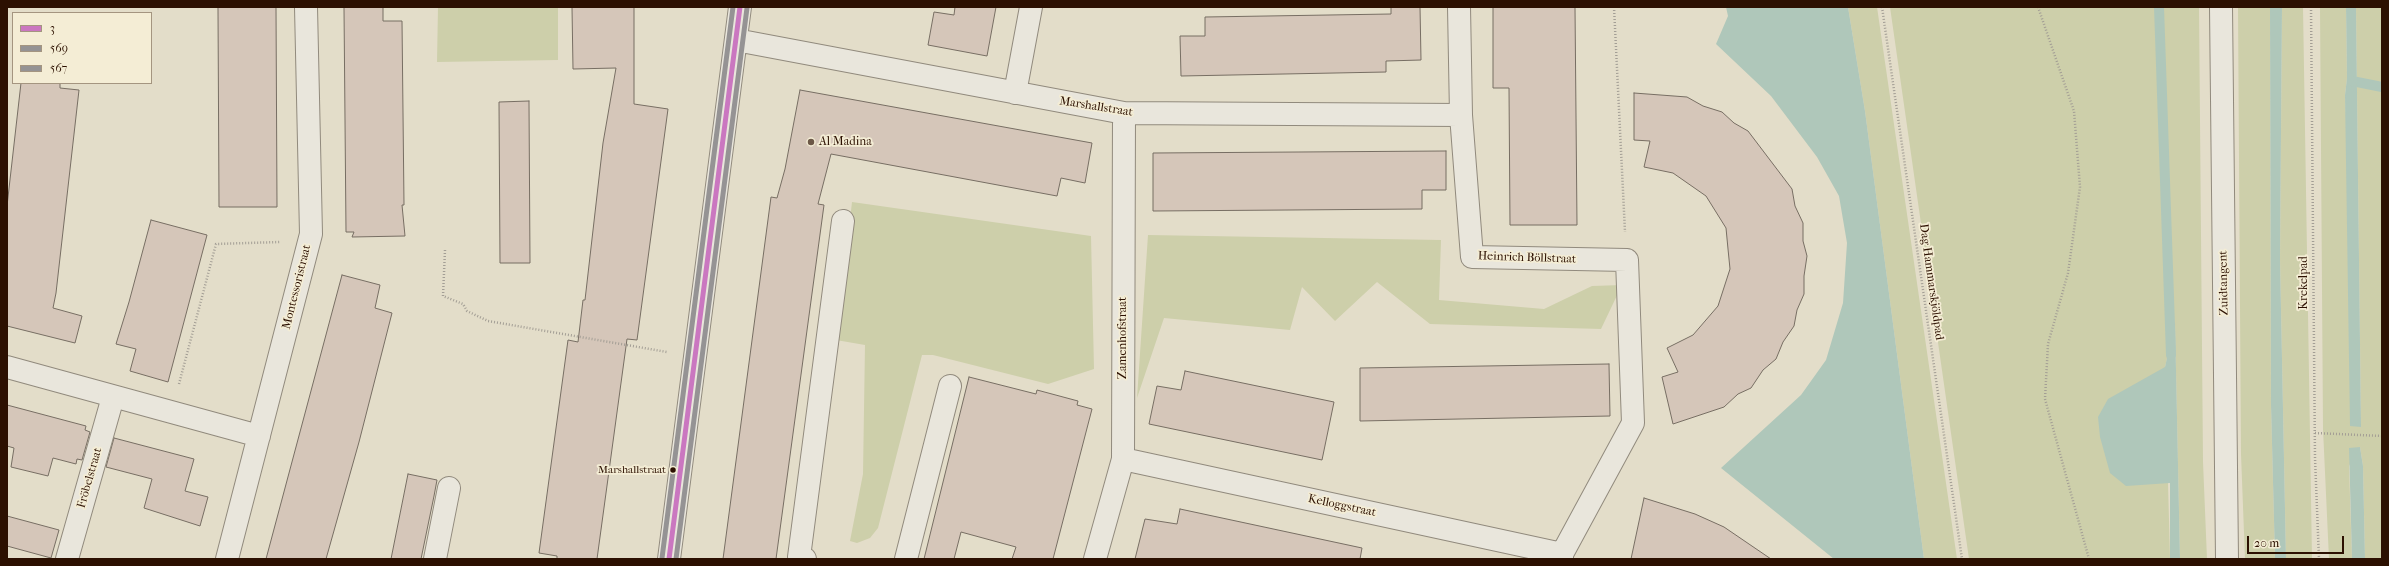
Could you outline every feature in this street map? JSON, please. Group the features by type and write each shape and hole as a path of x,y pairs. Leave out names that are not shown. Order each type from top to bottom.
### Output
{"street":[{"name":"Montessoristraat","path":"227,559 311,234 306,7"},
{"path":"669,559 740,7"},
{"path":"1015,93 1031,7"},
{"path":"1459,7 1461,115"},
{"name":"Zuidtangent","path":"2221,7 2227,559"},
{"name":"Marshallstraat","path":"736,40 1124,113 1461,115"},
{"name":"Zamenhofstraat","path":"1095,559 1123,459 1124,113"},
{"name":"Heinrich Böllstraat","path":"1461,115 1472,257 1627,260"},
{"path":"805,559 799,557 843,221"},
{"name":"Kelloggstraat","path":"1123,459 1562,556 1633,423 1627,260"},
{"path":"7,367 259,436"},
{"path":"906,559 950,386"},
{"name":"Fröbelstraat","path":"67,559 113,397"},
{"path":"435,559 449,488"}],"path":[{"path":"1614,7 1627,260"},
{"name":"Dag Hammarskjöldpad","path":"1882,7 1962,559"},
{"path":"2038,7 2074,111 2080,187 2068,272 2048,344 2045,399 2089,559"},
{"name":"Krekelpad","path":"2311,7 2315,433 2319,559"},
{"path":"172,413 216,244 284,242 306,253"},
{"path":"445,250 443,296 463,304 467,311 488,321 696,357"},
{"path":"2315,433 2382,436"}],"green space":[{"path":"438,7 558,7 558,60 437,62"},
{"path":"1848,7 1877,7 1957,559 1924,559 1865,111"},
{"path":"1890,7 2199,7 2203,462 2207,559 2180,559 2175,324 2165,367 2170,559 1969,559"},
{"path":"2238,7 2270,7 2271,405 2275,559 2245,559 2241,454"},
{"path":"2282,7 2303,7 2312,559 2286,559 2280,259"},
{"path":"2320,7 2346,7 2347,78 2345,95 2361,427 2356,7 2382,7 2382,559 2365,559 2363,466 2360,447 2349,466 2352,559 2329,559 2323,429"},
{"path":"852,202 1091,236 1094,369 1048,384 933,355 922,355 878,528 870,538 857,543 850,541 863,474 865,345 836,340"},
{"path":"1148,235 1441,240 1439,300 1544,309 1592,286 1622,285 1601,329 1430,324 1377,282 1335,321 1302,287 1290,330 1164,318 1137,398"}],"shaded area":[{"path":"1726,7 1848,7 1865,111 1924,559 1834,559 1721,468 1801,395 1826,360 1843,303 1847,243 1839,196 1817,157 1771,96 1716,44 1728,16"},
{"path":"2270,7 2282,7 2280,259 2286,559 2275,559 2271,405"},
{"path":"2346,7 2356,7 2361,427 2350,426 2345,95 2347,78"},
{"path":"2175,322 2180,559 2170,559 2170,483 2126,486 2110,473 2100,437 2098,417 2108,399 2165,367"},
{"path":"2360,447 2363,466 2365,559 2352,559 2349,448"}],"building":[{"path":"218,7 276,7 277,207 219,207"},
{"path":"344,7 383,7 383,21 402,21 404,205 402,205 405,236 352,237 354,232 346,232"},
{"path":"572,7 634,7 634,104 668,109 637,340 627,339 597,559 557,559 557,556 539,553 568,340 578,342 583,300 585,300 603,143 616,68 573,69"},
{"path":"955,7 996,7 987,56 928,45 934,12 954,15"},
{"path":"1391,7 1420,7 1421,60 1386,61 1386,72 1181,76 1180,36 1205,36 1205,17 1391,14"},
{"path":"1493,7 1575,7 1577,225 1510,225 1509,88 1493,88"},
{"path":"21,84 60,84 60,88 79,90 56,293 53,308 82,316 75,343 7,326 7,206"},
{"path":"800,90 1092,143 1085,183 1061,178 1057,196 831,154 818,204 824,205 776,559 723,559 771,197 777,198 785,169"},
{"path":"1634,93 1687,97 1703,106 1722,112 1734,123 1748,131 1792,189 1795,206 1803,223 1803,241 1807,256 1804,276 1804,294 1797,310 1794,326 1783,342 1776,359 1763,370 1751,388 1738,394 1724,407 1673,424 1662,377 1678,372 1667,348 1693,335 1718,306 1730,269 1726,228 1706,196 1673,173 1644,167 1650,141 1634,140"},
{"path":"529,101 530,263 500,263 499,102"},
{"path":"1446,151 1446,190 1422,190 1422,209 1153,211 1153,153"},
{"path":"151,220 207,235 168,382 130,371 136,349 116,344"},
{"path":"342,275 380,285 375,308 392,313 359,442 326,559 266,559"},
{"path":"1609,364 1610,416 1360,421 1360,368"},
{"path":"1185,371 1334,402 1322,460 1149,424 1157,386 1181,390"},
{"path":"969,377 1036,394 1037,390 1078,401 1077,405 1092,409 1053,559 1012,559 1016,547 961,532 954,559 924,559"},
{"path":"7,405 86,426 85,430 90,432 82,460 77,459 76,464 53,458 48,476 11,467 14,448 7,446"},
{"path":"114,438 194,459 185,491 208,497 200,526 144,508 152,479 106,467"},
{"path":"408,474 437,480 434,496 421,559 391,559"},
{"path":"1644,498 1695,514 1724,527 1771,559 1631,559"},
{"path":"1180,509 1362,548 1360,559 1135,559 1145,519 1177,524"},
{"path":"7,516 59,530 51,558 7,546"}],"waterway":[{"path":"2159,7 2171,355"},
{"path":"2352,81 2382,87"}],"transit line":[{"name":"567","path":"662,558 733,7"},
{"name":"3","path":"669,559 740,7"},
{"name":"569","path":"676,559 747,8"}],"place":[{"name":"Al Madina","path":"811,142"},
{"name":"Marshallstraat","path":"673,470"}]}
